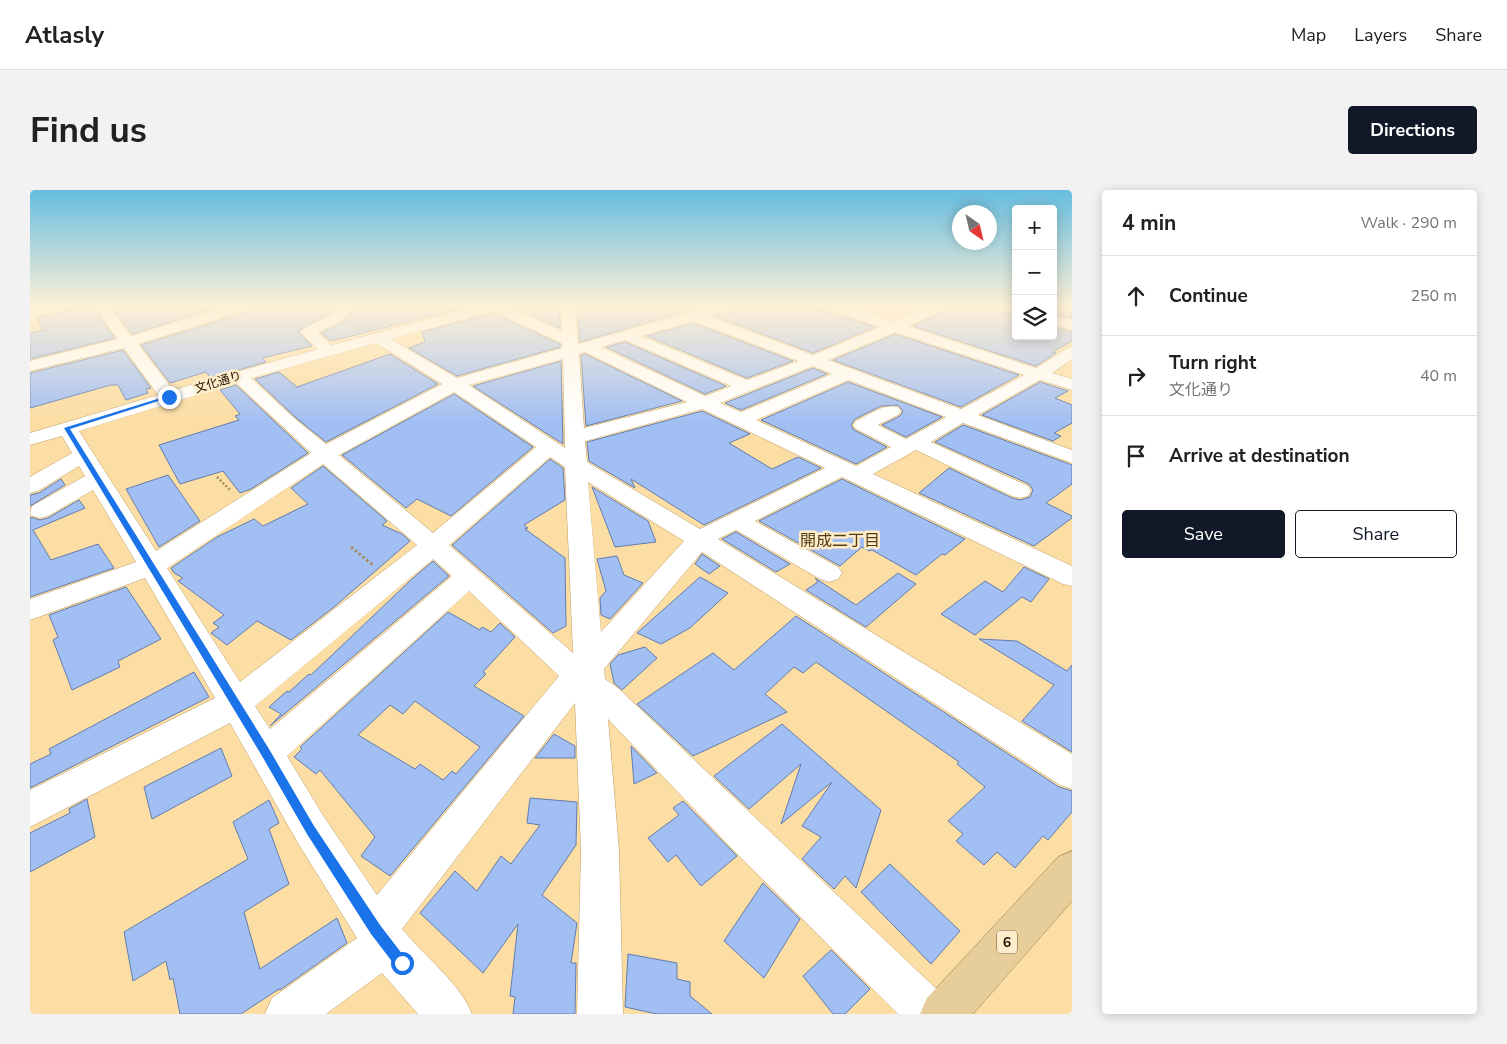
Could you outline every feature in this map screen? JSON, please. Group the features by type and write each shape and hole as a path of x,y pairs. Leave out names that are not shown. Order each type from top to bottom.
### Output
{"main road":[{"name":"6","path":"943,1014 1072,871"}],"street":[{"path":"30,366 117,344"},
{"path":"129,344 169,397"},
{"path":"322,344 329,351"},
{"name":"文化通り","path":"30,439 82,454 169,397 354,344"},
{"path":"389,344 567,450 699,539 1072,773"},
{"path":"572,344 703,403 1072,577"},
{"path":"30,610 151,566 324,454 455,384 582,344"},
{"path":"648,344 747,386"},
{"path":"772,344 1064,454 1072,438"},
{"path":"30,809 235,704 433,546 567,450 703,403 852,344"},
{"path":"947,344 1072,385"},
{"path":"575,346 567,450 600,850 600,1014"},
{"path":"288,1014 381,936 587,676 699,539 736,520 911,444 1038,374 1072,352"},
{"path":"739,420 849,373"},
{"path":"239,376 324,454 587,676 754,844 930,1014"},
{"path":"891,411 863,425 1020,491"},
{"path":"30,486 82,454"},
{"path":"40,511 82,454"},
{"path":"82,454 266,753 310,830 381,936 402,963 449,1014"},
{"path":"736,520 829,573"},
{"path":"266,753 469,576"}],"building":[{"path":"30,344 89,344 30,359"},
{"path":"310,344 312,346 262,358 266,362 210,378 206,372 170,383 141,345"},
{"path":"418,344 560,344 560,347 457,376 409,348"},
{"path":"616,344 631,344 726,386 705,394 606,347"},
{"path":"667,344 749,344 793,361 747,378"},
{"path":"790,344 833,344 813,353"},
{"path":"870,344 927,344 1019,375 961,407 833,360"},
{"path":"970,344 1066,344 1052,352 1056,353 1036,366"},
{"path":"123,350 151,388 146,389 148,393 126,400 118,385 111,385 30,408 30,373"},
{"path":"390,354 438,384 326,442 295,417 255,379 279,372 297,387"},
{"path":"585,354 682,401 586,426 581,355"},
{"path":"561,361 563,444 473,386"},
{"path":"813,368 827,374 741,410 725,403"},
{"path":"848,382 942,417 906,437 882,425 900,416 903,411 898,405 881,406 855,419 851,425 854,430 887,447 856,464 761,420"},
{"path":"1040,382 1068,391 1055,398 1072,405 1072,423 1054,433 1061,436 1053,441 982,415"},
{"path":"236,385 308,453 251,489 240,493 223,471 180,484 159,445 239,420 235,416 240,414 220,390"},
{"path":"454,394 533,447 451,516 417,499 406,508 342,455"},
{"path":"702,411 750,434 729,443 772,469 798,457 821,468 704,525 631,479 635,488 589,461 587,442"},
{"path":"963,425 1072,465 1072,484 1046,503 1072,516 1072,518 1034,546 919,493 949,468 1012,498 1020,500 1030,497 1033,490 1029,484 935,442"},
{"path":"550,459 563,468 565,500 524,525 528,528 525,529 565,558 566,626 553,633 452,545"},
{"path":"323,466 387,521 382,525 402,534 410,541 334,607 291,640 257,621 227,645 211,633 219,627 213,623 224,615 178,581 183,578 174,573 171,568 217,537 254,519 263,526 308,504 291,488"},
{"path":"168,475 200,521 159,547 126,489"},
{"path":"61,479 65,485 30,506 30,495 39,493"},
{"path":"842,479 965,539 945,555 942,554 916,575 872,550 869,551 862,547 840,566 759,521"},
{"path":"592,487 648,521 656,542 615,547"},
{"path":"79,500 85,508 33,530 51,560 98,544 114,568 30,597 30,517 40,520 48,518"},
{"path":"736,532 790,564 776,572 722,539"},
{"path":"702,554 720,566 709,574 695,564"},
{"path":"617,556 624,575 643,583 610,619 601,615 600,598 606,591 597,559"},
{"path":"433,561 449,576 270,726 281,714 269,707 309,674 311,675"},
{"path":"1024,567 1049,579 1031,602 1022,597 975,635 941,614 985,581 1003,592"},
{"path":"898,573 916,584 866,627 806,590 818,582 815,578 856,605"},
{"path":"700,577 728,593 690,628 661,644 637,633"},
{"path":"126,587 161,639 118,661 120,667 72,690 53,640 58,637 49,615"},
{"path":"448,612 480,630 482,627 491,632 500,623 515,637 483,672 486,674 474,686 524,716 390,876 361,856 375,837 320,770 316,774 294,757 302,749 300,747","holes":["415,701 480,747 456,774 452,771 443,780 420,764 415,769 358,735 390,705 403,714"]},
{"path":"796,616 1059,787 1072,791 1072,812 1048,840 1043,836 1015,868 997,852 984,865 956,841 963,834 948,821 985,787 957,764 959,762 816,662 803,673 794,667 765,694 787,712 693,756 637,704 713,653 734,670"},
{"path":"979,639 1017,641 1067,671 1072,665 1072,752 1022,721 1054,685"},
{"path":"645,647 657,658 622,690 614,683 610,664 618,655"},
{"path":"194,672 209,697 30,788 30,764 51,754 49,749"},
{"path":"782,724 881,810 856,888 845,876 834,889 802,859 821,837 802,826 832,782 781,824 801,764 749,809 714,776"},
{"path":"554,734 575,746 575,758 535,758"},
{"path":"631,746 657,773 634,784"},
{"path":"221,748 232,776 152,819 144,787"},
{"path":"530,798 577,802 576,845 542,895 577,923 571,963 576,963 575,1014 513,1014 515,997 510,996 518,924 483,973 420,913 455,871 477,891 501,856 511,864 540,825 527,823"},
{"path":"87,799 95,837 30,872 30,833 70,813 69,809"},
{"path":"269,800 279,823 269,829 289,884 244,912 260,969 337,918 347,943 280,990 241,1014 180,1014 173,978 170,980 166,961 133,981 124,932 248,859 233,822"},
{"path":"683,801 737,856 701,886 676,855 668,862 648,838 679,815 673,808"},
{"path":"890,864 960,931 931,964 861,892"},
{"path":"763,883 800,919 764,978 724,941"},
{"path":"831,950 870,989 845,1014 833,1014 803,976"},
{"path":"628,954 677,963 677,979 690,982 690,996 712,1014 657,1014 625,1007"}],"district":[{"name":"開成二丁目","path":"840,540"}],"route":[{"path":"169,397 66,428 266,753 310,830 376,929 402,963"}]}
